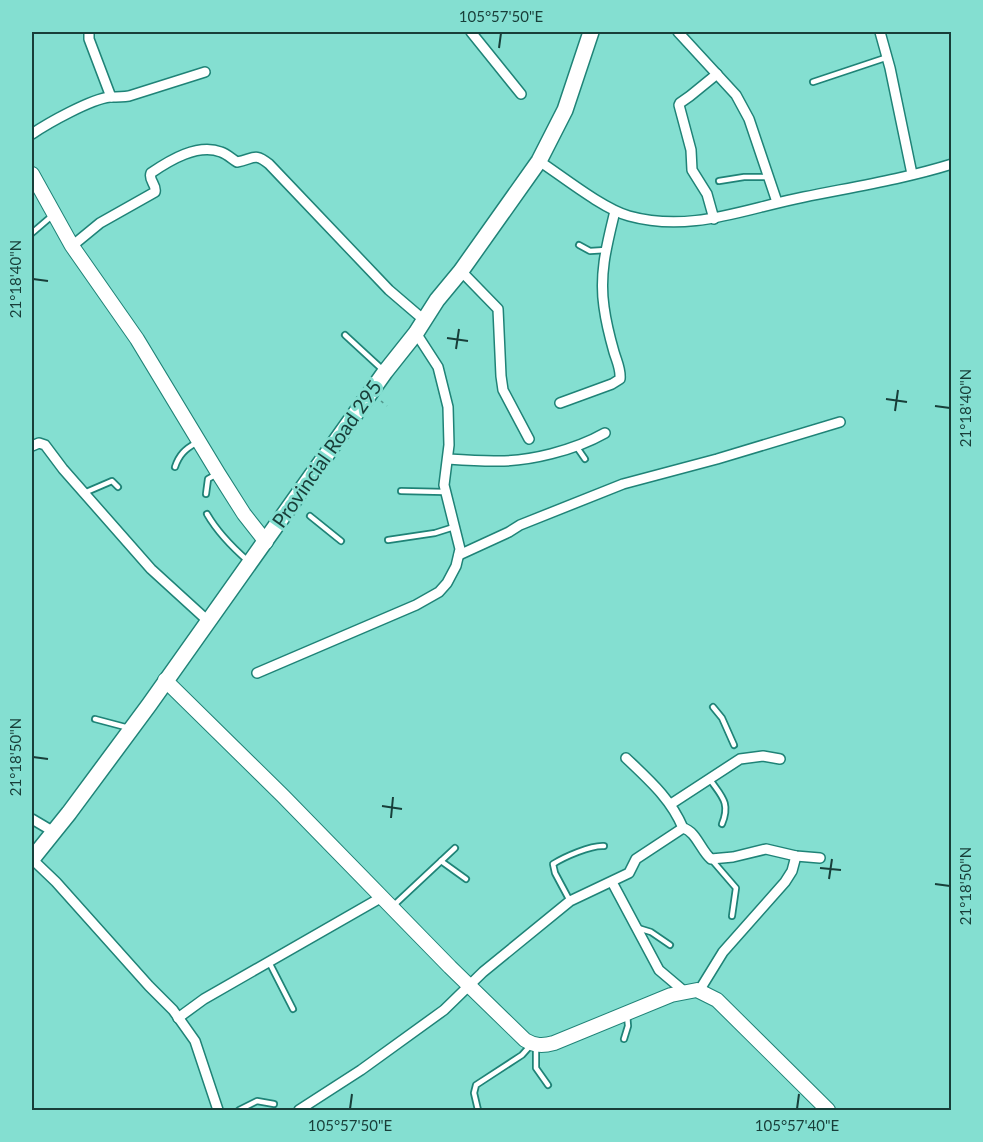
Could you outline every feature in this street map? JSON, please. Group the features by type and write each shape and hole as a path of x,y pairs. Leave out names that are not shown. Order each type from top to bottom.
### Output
{"main road":[{"name":"Provincial Road 295","path":"32,859 132,729 385,372 461,271 539,160 565,110 591,32"}],"street":[{"path":"89,32 89,39 111,97"},
{"path":"471,32 522,94"},
{"path":"678,32 736,95 749,119 777,202"},
{"path":"880,32 888,57 912,174"},
{"path":"32,134 52,120 111,97 129,96 205,72"},
{"path":"714,219 707,194 692,170 691,150 679,105 717,74"},
{"path":"72,246 100,223 155,192 150,177 151,173 176,159 199,149 221,152 237,162 259,156 389,290 420,326 438,367 448,407 448,459 444,485 460,549 456,566 447,583 439,592 416,605 257,673"},
{"path":"539,160 615,211 649,221 676,223 745,213 777,202 951,164"},
{"path":"32,174 72,246 137,339 244,514 266,542"},
{"path":"560,403 620,379 621,371 614,353 604,308 601,279 615,211"},
{"path":"461,271 498,309 503,390 529,439"},
{"path":"459,555 520,525 623,484 840,422"},
{"path":"448,459 515,460 576,446 605,433"},
{"path":"32,446 39,443 45,446 151,569 208,621"},
{"path":"165,680 525,1040 544,1046 671,995 699,991 717,1000 828,1110"},
{"path":"671,804 710,778 738,755 780,759"},
{"path":"627,758 671,804 683,828 689,830 704,854 711,859 733,857 766,849 796,856 820,858"},
{"path":"32,819 54,832"},
{"path":"299,1110 444,1010 483,972 570,901 629,873 636,859 683,828"},
{"path":"699,991 723,952 785,882 792,871 796,856"},
{"path":"32,859 82,910 178,1018 195,1041 218,1110"},
{"path":"612,882 659,970 685,992"},
{"path":"178,1018 204,999 269,962 386,902"}],"lane":[{"path":"813,82 888,57"},
{"path":"719,181 744,177 768,177"},
{"path":"32,233 53,215"},
{"path":"579,246 590,251 606,250"},
{"path":"345,335 385,372"},
{"path":"175,467 185,450 199,442"},
{"path":"576,446 585,459"},
{"path":"206,494 208,479 218,473"},
{"path":"84,493 112,481 116,482 118,487"},
{"path":"401,491 446,492"},
{"path":"207,514 227,543 250,563"},
{"path":"310,516 341,541"},
{"path":"388,540 435,533 454,527"},
{"path":"713,706 722,718 734,745"},
{"path":"95,719 132,729"},
{"path":"710,778 726,803 727,810 722,824"},
{"path":"570,901 555,873 553,864 580,852 604,846"},
{"path":"386,902 455,848"},
{"path":"711,859 736,888 732,916"},
{"path":"441,861 466,879"},
{"path":"635,927 651,932 670,945"},
{"path":"269,962 292,1009"},
{"path":"624,1039 628,1026 627,1014"},
{"path":"534,1044 536,1068 548,1085"},
{"path":"478,1110 474,1093 476,1085 522,1055 534,1044"},
{"path":"239,1110 256,1101 274,1104"}]}
